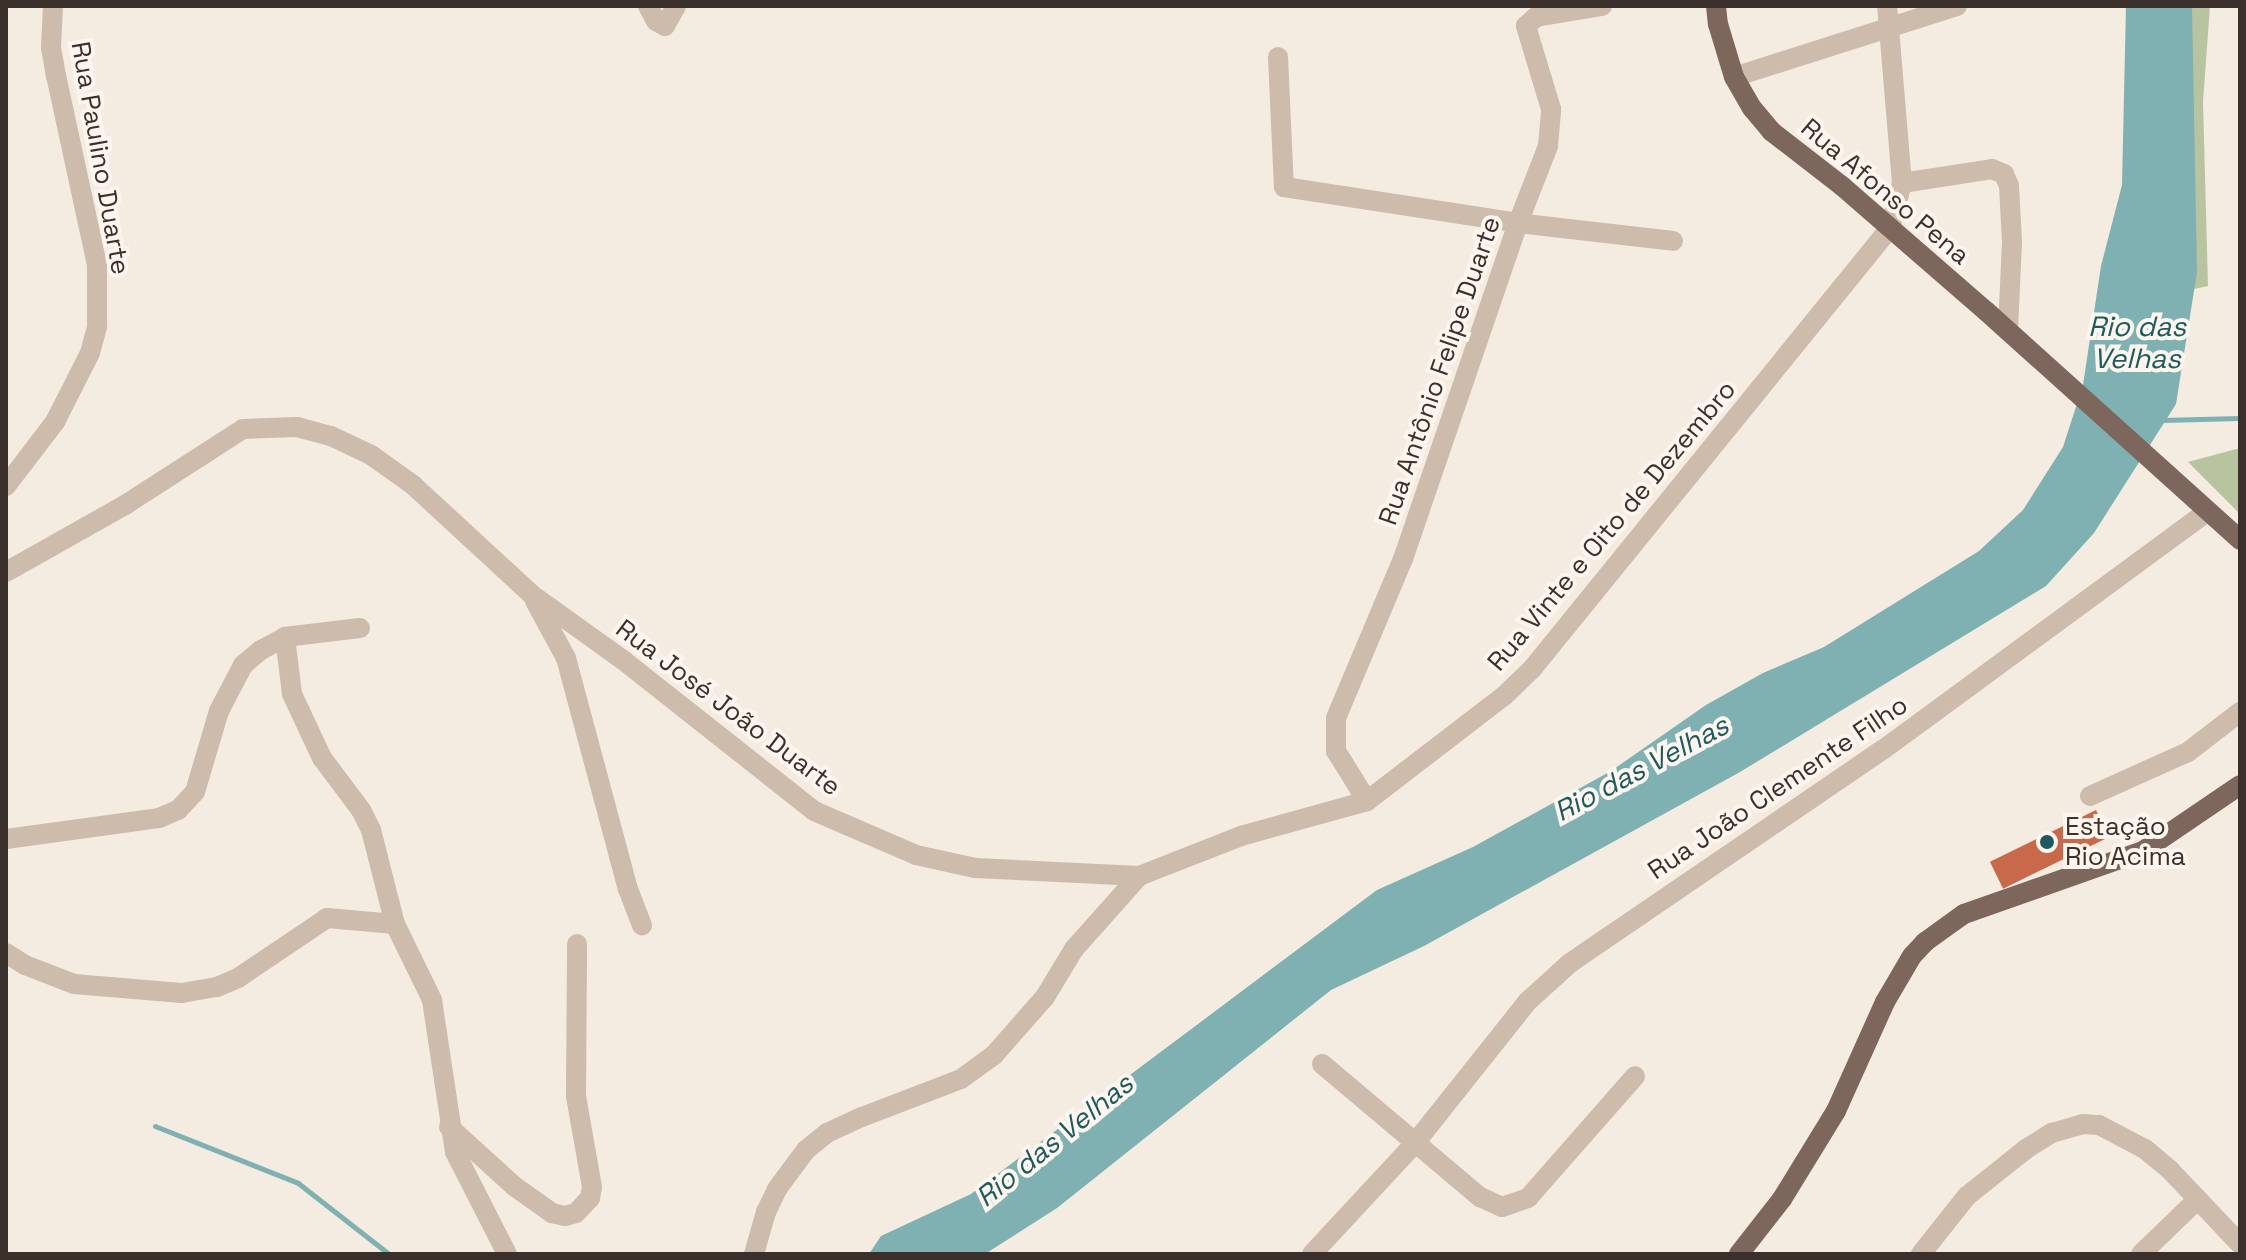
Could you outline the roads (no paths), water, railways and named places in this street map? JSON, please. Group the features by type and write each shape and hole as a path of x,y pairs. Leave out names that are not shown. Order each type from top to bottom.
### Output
{"main road":[{"name":"Rua Afonso Pena","path":"1716,6 1718,24 1734,77 1752,108 1771,131 1890,228 2240,540"},
{"path":"1739,1254 1782,1199 1836,1111 1885,1002 1912,956 1925,942 1964,914 2143,851 2240,785"}],"street":[{"name":"Rua Paulino Duarte","path":"6,486 55,422 90,353 97,326 97,265 51,47 53,6"},
{"path":"648,6 656,21 665,26 676,6"},
{"name":"Rua Antônio Felipe Duarte","path":"1367,801 1336,751 1336,718 1403,559 1518,223 1548,146 1552,124 1546,87 1526,30 1528,22 1536,17 1602,6"},
{"path":"1887,6 1902,183 1890,228"},
{"path":"1734,77 1957,6"},
{"path":"1278,57 1284,187 1518,223 1673,241"},
{"path":"1902,183 1992,169 2004,174 2009,186 2012,242 2008,331"},
{"name":"Rua Vinte e Oito de Dezembro","path":"754,1254 766,1212 777,1189 806,1150 827,1133 961,1079 994,1055 1045,997 1074,949 1139,876 1241,836 1367,801 1504,696 1532,669 1890,228"},
{"name":"Rua José João Duarte","path":"6,572 125,505 243,429 297,427 331,436 371,455 413,485 531,594 623,660 814,811 916,855 975,868 1139,876"},
{"name":"Rua João Clemente Filho","path":"1312,1254 1415,1143 1528,1001 1570,963 1884,749 2207,512"},
{"name":"Rua José João Duarte","path":"531,594 566,658 628,889 642,925"},
{"path":"6,839 159,818 178,810 195,792 219,711 243,665 261,650 285,637 360,628"},
{"path":"285,637 292,694 322,758 371,830 395,924 432,1000 455,1152 507,1254"},
{"path":"2090,796 2188,752 2240,713"},
{"path":"6,953 25,965 74,984 182,993 217,987 238,978 327,918 395,924"},
{"path":"449,1127 514,1186 552,1213 565,1216 576,1213 590,1198 592,1187 576,1096 577,944"},
{"path":"1322,1064 1480,1197 1493,1204 1510,1207 1528,1198 1635,1076"},
{"path":"1921,1254 1967,1196 2026,1149 2072,1125 2099,1125 2145,1149 2240,1244"},
{"path":"2141,1254 2198,1199"}],"water":[{"name":"Rio das Velhas","path":"2126,6 2192,6 2197,272 2176,404 2094,533 2046,586 1740,772 1424,946 1331,990 1057,1208 985,1254 869,1254 881,1236 971,1194 1377,890 1473,847 1611,771 1706,705 1763,673 1824,647 1979,551 2023,510 2063,447 2083,385 2101,266 2122,185"}],"waterway":[{"path":"2162,420 2240,418"},
{"path":"155,1126 298,1183 389,1254"}],"place":[{"name":"Estação Rio Acima","path":"2047,842"}]}
